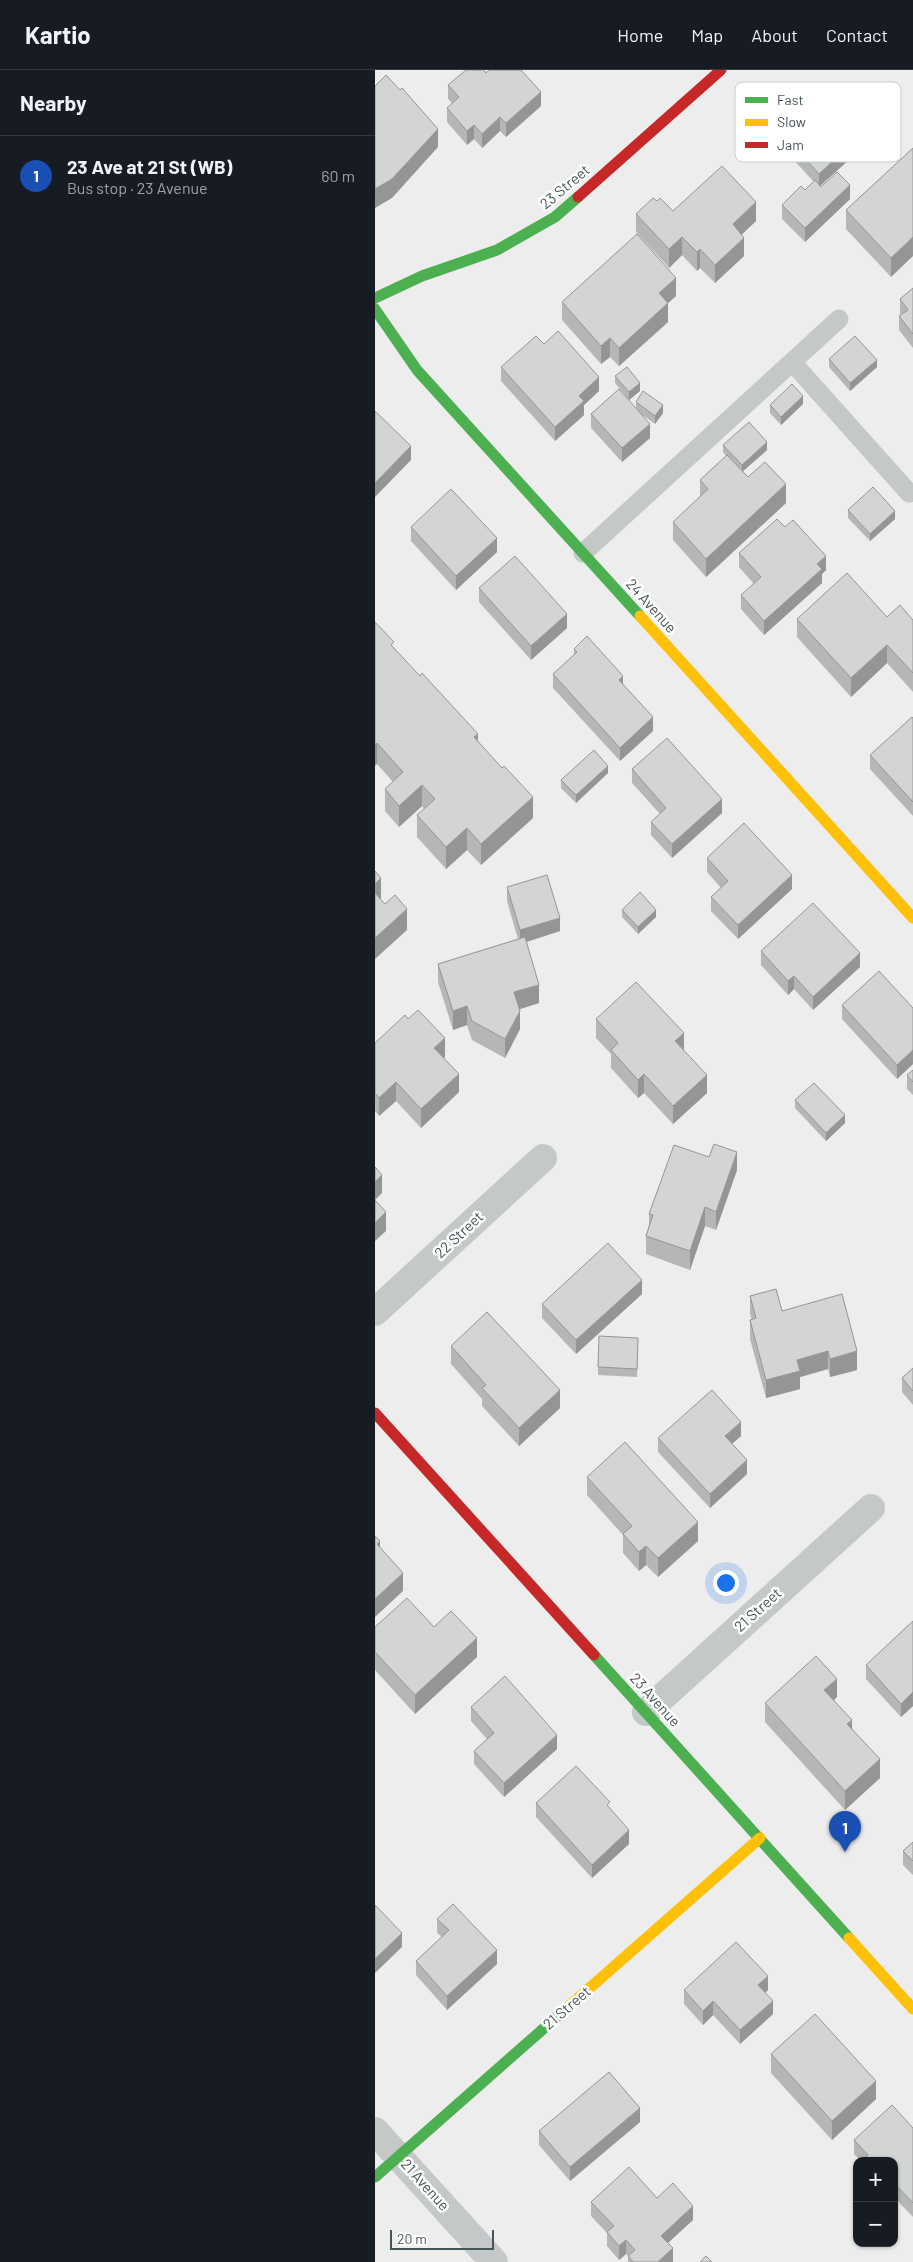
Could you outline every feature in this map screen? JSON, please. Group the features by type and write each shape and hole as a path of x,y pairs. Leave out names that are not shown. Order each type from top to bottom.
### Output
{"street":[{"name":"23 Street","path":"375,298 421,276 497,250 555,217 721,70"},
{"name":"24 Avenue","path":"375,309 417,370 913,918"},
{"name":"22 Street","path":"375,1312 543,1158"},
{"name":"23 Avenue","path":"375,1413 913,2009"},
{"name":"21 Street","path":"646,1712 871,1508"},
{"name":"21 Street","path":"375,2178 760,1838"},
{"name":"21 Avenue","path":"375,2131 494,2262"}],"lane":[{"path":"583,554 839,319"},
{"path":"793,362 909,493"}],"building":[{"path":"466,70 484,70 486,73 489,70 521,70 541,92 506,123 500,117 482,134 474,125 467,131 447,108 459,97 448,85"},
{"path":"386,75 400,90 402,88 438,129 392,179 375,189 375,86"},
{"path":"913,148 913,237 891,258 846,210 898,162 901,162 901,159"},
{"path":"808,162 832,162 819,174"},
{"path":"722,166 756,202 733,224 744,238 715,265 700,249 697,252 682,237 669,249 636,214 653,198 657,201 660,198 673,211"},
{"path":"837,172 850,185 805,228 782,205 801,186 805,190 815,180 821,187"},
{"path":"637,234 676,278 659,293 668,303 619,348 610,338 601,346 562,302"},
{"path":"913,288 913,334 899,316 908,310 900,299"},
{"path":"558,331 599,377 579,396 584,401 555,427 501,367 536,336 544,344"},
{"path":"855,336 877,360 850,383 829,359"},
{"path":"627,367 640,383 629,392 615,376"},
{"path":"792,384 803,396 781,417 770,405"},
{"path":"619,389 650,424 622,448 591,414"},
{"path":"643,391 663,405 655,416 636,402"},
{"path":"375,411 411,446 375,483"},
{"path":"749,422 767,442 742,465 723,445"},
{"path":"727,455 748,477 765,462 786,484 706,559 673,522 708,489 700,480"},
{"path":"873,487 895,511 870,534 848,510"},
{"path":"451,489 497,538 456,576 411,527"},
{"path":"777,519 785,527 793,520 826,556 817,564 822,569 764,621 741,595 761,577 739,553"},
{"path":"515,556 567,614 531,646 479,588"},
{"path":"847,573 887,617 900,605 913,620 913,673 887,645 851,678 797,619"},
{"path":"375,622 394,642 391,645 420,676 422,673 478,734 474,737 502,768 504,766 533,797 481,844 467,828 446,847 417,815 435,799 422,785 399,806 385,789 403,772 377,743 375,745"},
{"path":"587,636 623,676 619,680 653,717 620,748 553,674 577,652 574,649"},
{"path":"913,718 913,802 870,755"},
{"path":"667,738 722,799 672,844 651,822 666,808 632,769"},
{"path":"594,750 608,766 576,795 561,780"},
{"path":"744,823 792,875 738,925 711,897 728,881 707,858"},
{"path":"375,871 381,878 375,884"},
{"path":"547,875 560,918 520,930 507,887"},
{"path":"640,892 656,910 638,927 622,910"},
{"path":"375,893 385,904 395,895 407,909 375,938"},
{"path":"813,903 860,953 813,997 794,976 788,981 761,951"},
{"path":"525,937 539,985 514,992 520,1011 505,1039 472,1021 467,1006 453,1011 438,964"},
{"path":"879,971 913,1008 913,1050 897,1065 842,1005"},
{"path":"636,982 684,1033 675,1041 707,1075 673,1106 644,1074 638,1080 611,1050 618,1043 596,1019"},
{"path":"418,1010 445,1038 434,1048 459,1074 421,1109 396,1082 379,1098 375,1093 375,1043 405,1015 408,1019"},
{"path":"913,1070 913,1082 907,1075"},
{"path":"814,1083 845,1115 826,1133 795,1100"},
{"path":"714,1144 737,1152 716,1212 705,1207 690,1251 646,1236 653,1215 649,1214 674,1145 709,1157"},
{"path":"375,1167 382,1175 375,1182"},
{"path":"375,1200 386,1212 375,1223"},
{"path":"608,1243 642,1280 576,1340 542,1304"},
{"path":"776,1289 782,1311 842,1294 857,1351 830,1359 828,1351 797,1360 800,1371 766,1380 750,1320 756,1318 750,1296"},
{"path":"487,1312 560,1390 519,1428 482,1388 486,1385 451,1346"},
{"path":"599,1336 638,1338 637,1369 598,1367"},
{"path":"913,1368 913,1391 902,1378"},
{"path":"712,1390 741,1422 725,1436 747,1460 710,1494 658,1438"},
{"path":"625,1442 698,1522 658,1558 646,1546 639,1552 623,1534 632,1526 587,1477"},
{"path":"375,1536 380,1541 377,1544 403,1573 375,1599"},
{"path":"407,1598 434,1627 451,1611 477,1638 415,1695 375,1652 375,1627"},
{"path":"913,1621 913,1692 901,1704 866,1665"},
{"path":"816,1656 837,1679 824,1690 852,1720 847,1724 880,1759 845,1791 765,1703"},
{"path":"505,1676 557,1735 504,1783 474,1751 494,1733 471,1707"},
{"path":"576,1766 610,1802 607,1805 629,1830 592,1865 536,1803"},
{"path":"913,1842 913,1861 903,1851"},
{"path":"453,1904 497,1950 447,1996 416,1961 449,1930 437,1919"},
{"path":"375,1905 402,1933 375,1959"},
{"path":"736,1942 768,1976 758,1985 773,2001 740,2030 713,2001 703,2011 684,1990"},
{"path":"815,2014 876,2081 832,2121 771,2054"},
{"path":"609,2072 640,2108 570,2167 539,2131"},
{"path":"892,2105 913,2128 913,2203 898,2187 898,2157 866,2157 868,2155 854,2140"},
{"path":"629,2167 657,2198 673,2183 693,2206 661,2236 673,2248 658,2262 633,2262 628,2256 635,2250 626,2240 619,2246 607,2232 614,2226 591,2202"},
{"path":"706,2256 712,2262 700,2262"}],"traffic: fast":[{"path":"375,298 422,276 497,250 555,217 578,197"},
{"path":"375,309 417,370 640,616"},
{"path":"594,1655 849,1938"},
{"path":"375,2177 567,2008"}],"traffic: slow":[{"path":"640,616 913,918"},
{"path":"567,2008 760,1838"},
{"path":"849,1938 913,2009"}],"traffic: jam":[{"path":"578,197 721,70"},
{"path":"375,1413 594,1655"}],"place":[{"name":"23 Ave at 21 St (WB)","path":"845,1852"}]}
